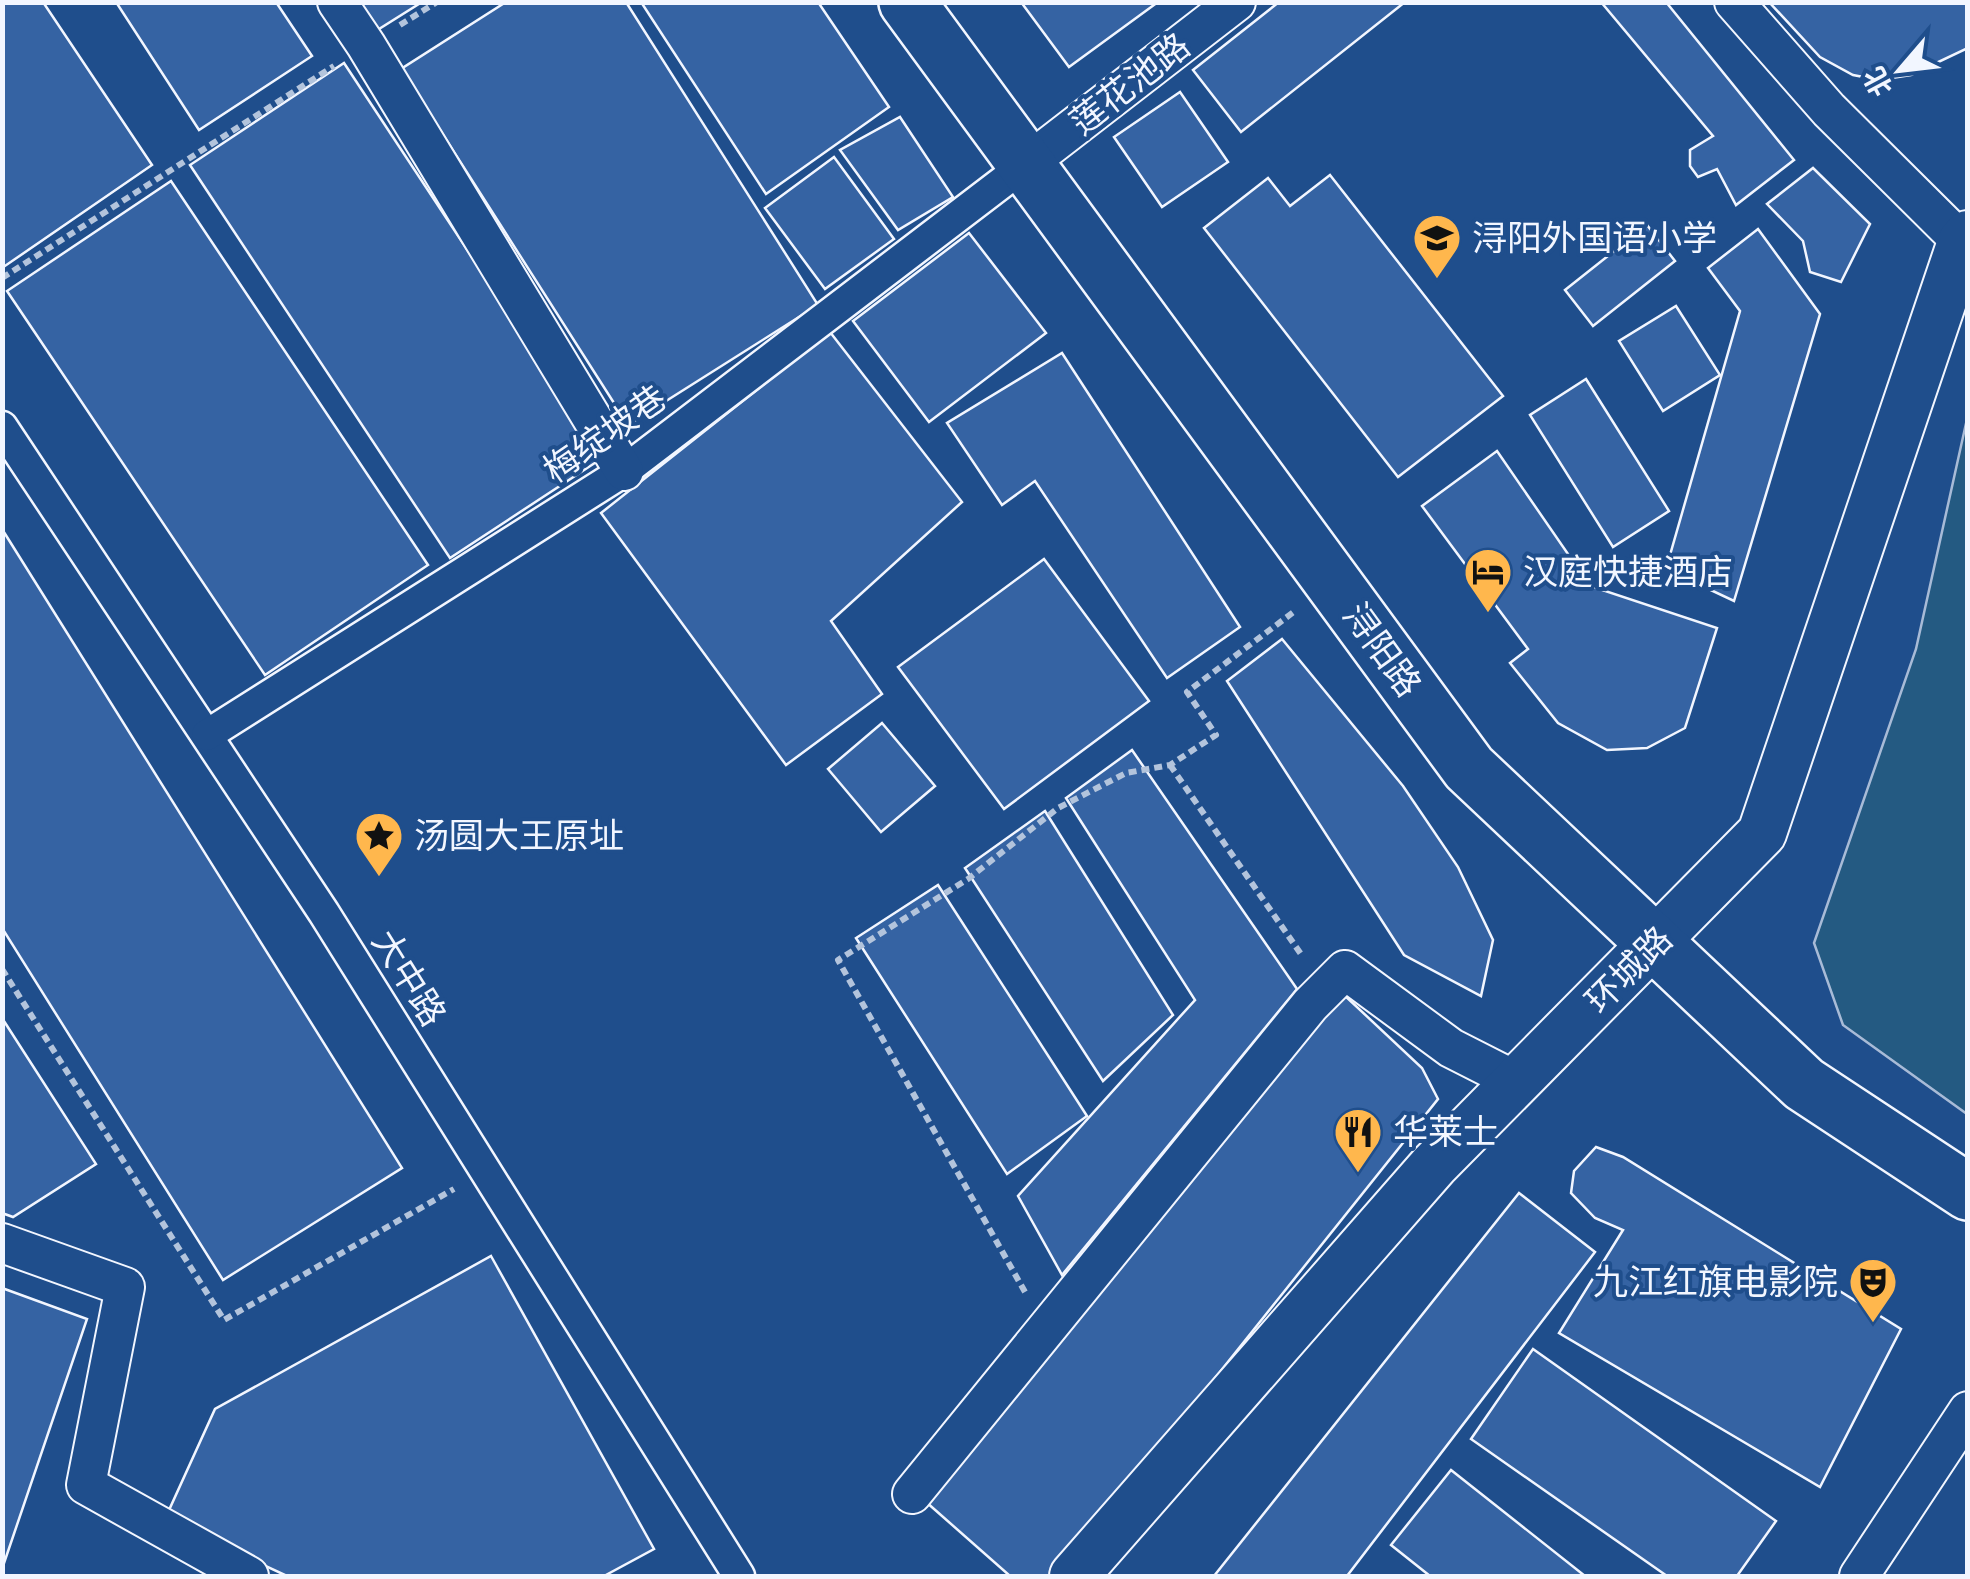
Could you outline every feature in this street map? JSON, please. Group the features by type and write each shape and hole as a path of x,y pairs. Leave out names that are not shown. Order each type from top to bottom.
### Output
{"main road":[{"name":"浔阳路","path":"907,2 1469,768 1804,1084 1968,1192"}],"street":[{"path":"337,2 624,471"},
{"name":"莲花池路","path":"1025,165 1236,2"},
{"path":"1734,2 1829,110 1965,239"},
{"name":"梅绽坡巷","path":"207,735 624,471 1025,165"},
{"name":"环城路","path":"1074,1576 1434,1166 1762,833 1965,239"},
{"name":"大中路","path":"2,426 324,913 739,1576"},
{"path":"912,1494 1045,1327 1345,970 1451,1048 1518,1082"},
{"path":"2,1243 125,1287 86,1485 249,1576"},
{"path":"1859,1576 1968,1412"}],"path":[{"path":"2,278 438,2"},
{"path":"1045,1327 838,960 968,879 1058,808 1126,773 1170,765 1216,735 1187,692 1332,583"},
{"path":"1170,765 1326,990"},
{"path":"2,970 224,1320 485,1171"}],"shaded area":[{"path":"1967,419 1967,1114 1843,1025 1814,943 1916,649"}],"building":[{"path":"2,2 43,2 152,165 2,268"},
{"path":"116,2 276,2 312,56 199,130"},
{"path":"351,2 422,2 371,34"},
{"path":"506,2 626,2 818,305 628,425 401,69"},
{"path":"641,2 818,2 889,107 766,194"},
{"path":"1021,2 1158,2 1069,67"},
{"path":"1279,2 1405,2 1241,132 1193,70"},
{"path":"1601,2 1666,2 1794,160 1736,205 1717,169 1698,177 1690,166 1690,150 1713,136"},
{"path":"1769,2 1968,2 1968,48 1911,75 1879,80 1853,75 1820,57"},
{"path":"344,63 604,457 450,558 190,165"},
{"path":"1180,92 1228,162 1162,207 1114,137"},
{"path":"900,117 953,197 898,230 840,150"},
{"path":"834,157 894,239 825,289 765,208"},
{"path":"1813,168 1870,224 1841,282 1810,272 1803,241 1767,204"},
{"path":"1330,175 1503,396 1398,477 1204,228 1268,178 1290,206"},
{"path":"171,181 428,565 265,675 7,291"},
{"path":"1647,225 1675,261 1593,326 1565,290"},
{"path":"1758,229 1820,314 1734,601 1666,569 1740,311 1708,268"},
{"path":"969,233 1046,333 929,422 853,321"},
{"path":"1676,306 1720,375 1663,411 1619,341"},
{"path":"830,332 962,502 831,621 882,694 786,765 601,513"},
{"path":"1062,353 1240,627 1167,678 1035,481 1002,505 947,423"},
{"path":"1586,379 1669,511 1613,547 1530,415"},
{"path":"1497,451 1590,586 1717,628 1685,728 1647,748 1607,750 1558,723 1510,663 1528,649 1422,506"},
{"path":"2,529 402,1168 223,1280 2,928"},
{"path":"1044,559 1149,701 1004,809 898,667"},
{"path":"1282,639 1403,786 1458,867 1493,940 1481,996 1404,955 1227,681"},
{"path":"882,723 935,786 881,832 828,769"},
{"path":"1132,750 1297,989 1062,1275 1018,1196 1195,1000 1066,798"},
{"path":"1045,811 1173,1015 1103,1081 965,868"},
{"path":"938,885 1087,1116 1007,1174 856,938"},
{"path":"1342,993 1422,1068 1438,1099 1057,1576 1010,1576 925,1501"},
{"path":"2,1018 96,1164 13,1217 2,1213"},
{"path":"1596,1147 1623,1157 1901,1329 1820,1487 1559,1333 1623,1230 1595,1218 1571,1193 1574,1171"},
{"path":"1519,1193 1595,1252 1347,1576 1214,1576"},
{"path":"491,1256 654,1549 604,1576 287,1576 165,1519 215,1409"},
{"path":"2,1288 87,1319 2,1569"},
{"path":"1533,1349 1776,1521 1737,1576 1667,1576 1471,1439"},
{"path":"1451,1470 1585,1576 1430,1576 1391,1545"}],"place":[{"name":"浔阳外国语小学","path":"1437,280"},
{"name":"汉庭快捷酒店","path":"1488,614"},
{"name":"汤圆大王原址","path":"379,878"},
{"name":"华莱士","path":"1358,1174"},
{"name":"九江红旗电影院","path":"1873,1324"}]}
